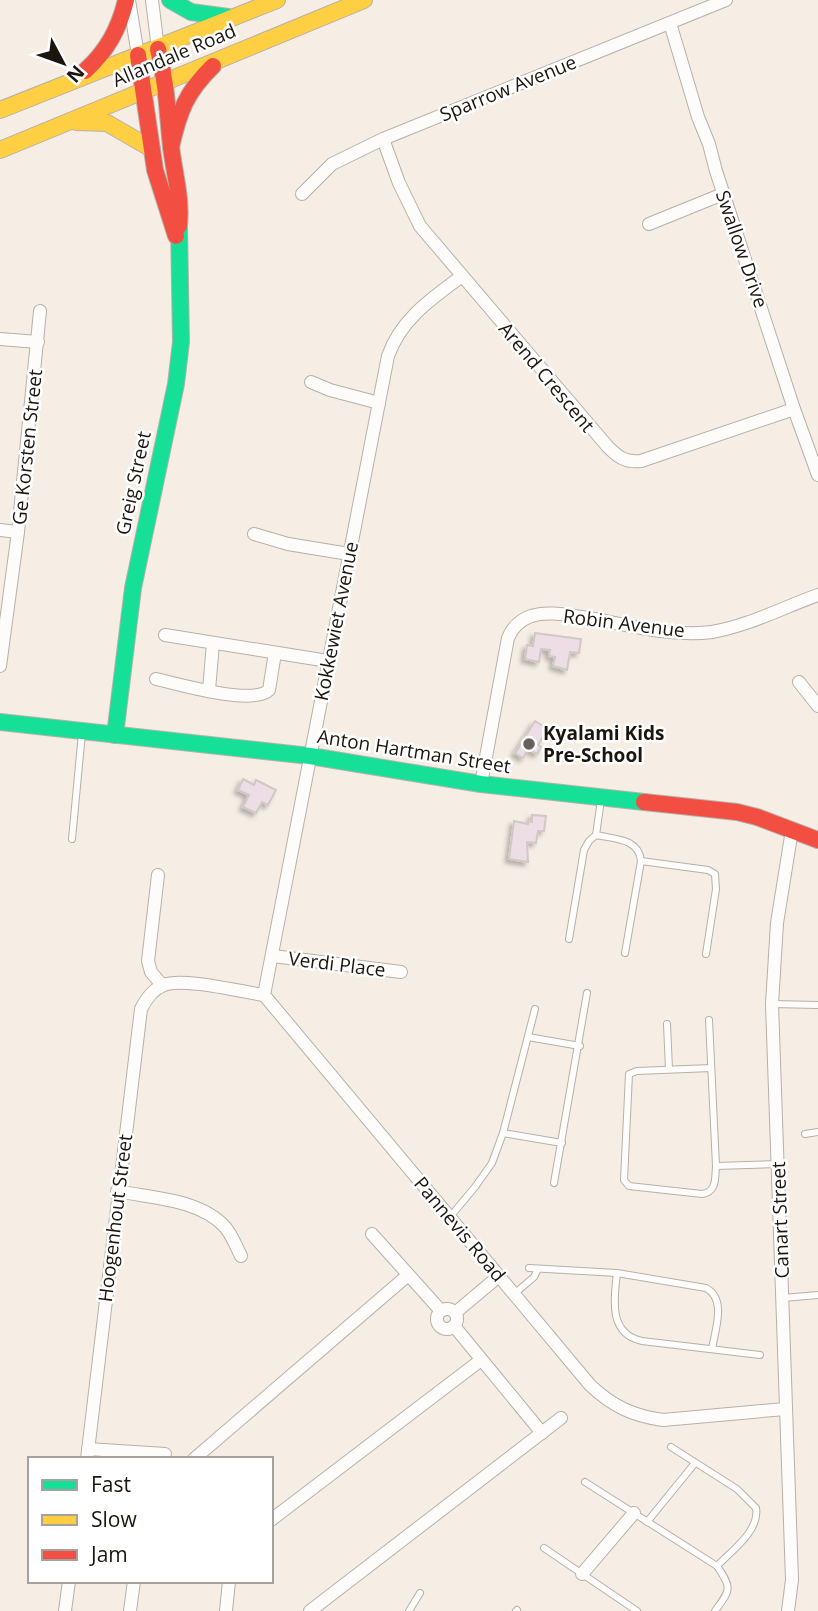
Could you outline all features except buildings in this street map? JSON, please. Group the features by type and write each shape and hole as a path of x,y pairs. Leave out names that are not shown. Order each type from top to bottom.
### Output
{"street":[{"path":"127,0 138,55"},
{"path":"74,81 99,60 112,44 127,0"},
{"path":"152,0 158,49"},
{"path":"170,0 191,12 233,17"},
{"name":"Allandale Road","path":"0,110 277,0"},
{"name":"Allandale Road","path":"0,150 364,0"},
{"name":"Sparrow Avenue","path":"302,194 332,163 383,139 726,0"},
{"name":"Swallow Drive","path":"670,23 723,194 818,475"},
{"name":"Greig Street","path":"115,735 133,588 181,342 178,239 181,203 171,147 166,81 158,49"},
{"name":"Greig Street","path":"138,55 164,209 178,239"},
{"path":"171,147 180,107 193,84 224,56"},
{"path":"70,122 107,123 152,149"},
{"name":"Arend Crescent","path":"383,139 411,211 462,276 608,447 627,461 641,461 794,409"},
{"path":"649,224 723,194"},
{"name":"Kokkewiet Avenue","path":"264,995 388,356 398,331 409,318 462,276"},
{"name":"Ge Korsten Street","path":"0,666 18,532 40,311"},
{"path":"0,339 38,342"},
{"path":"311,382 379,403"},
{"path":"0,530 18,532"},
{"path":"254,534 288,544 349,554"},
{"name":"Robin Avenue","path":"481,784 508,638 512,630 533,615 557,614 674,631 711,632 730,628 818,595"},
{"path":"165,635 328,661"},
{"path":"209,690 214,643"},
{"path":"156,679 246,697 266,693 269,690 275,653"},
{"path":"799,682 818,706"},
{"name":"Anton Hartman Street","path":"0,722 310,756 481,784 737,813 757,817 818,840"},
{"name":"Canart Street","path":"788,1611 792,1580 772,1004 778,923 792,830"},
{"path":"158,875 148,961 151,972 162,985 185,983 264,995"},
{"name":"Verdi Place","path":"273,956 401,972"},
{"name":"Hoogenhout Street","path":"88,1454 117,1191 141,1009 150,995 162,985"},
{"name":"Pannevis Road","path":"264,995 590,1385 618,1408 663,1420 785,1409"},
{"path":"117,1191 192,1206 205,1212 224,1226 241,1256"},
{"path":"372,1234 441,1311 437,1317 439,1325 447,1329 499,1276"},
{"path":"196,1457 407,1276"},
{"path":"455,1319 481,1360 542,1433"},
{"path":"273,1518 481,1360"},
{"path":"310,1611 561,1418"},
{"path":"88,1454 164,1454"},
{"path":"582,1574 634,1513"},
{"path":"65,1611 69,1583"},
{"path":"131,1611 134,1583"},
{"path":"226,1611 229,1583"}],"lane":[{"path":"72,839 82,731"},
{"path":"569,939 585,847 596,835 601,797"},
{"path":"596,835 633,844 637,847 641,861 625,953"},
{"path":"641,861 708,870 715,874 716,889 706,954"},
{"path":"554,1184 580,1046 587,993"},
{"path":"772,1004 818,1005"},
{"path":"450,1217 492,1163 503,1133 535,1009"},
{"path":"709,1020 716,1166 714,1185 706,1194 631,1187 626,1184 627,1077 636,1071 710,1068"},
{"path":"667,1024 669,1069"},
{"path":"528,1037 580,1046"},
{"path":"805,1133 818,1132"},
{"path":"503,1133 562,1143"},
{"path":"716,1166 779,1164"},
{"path":"529,1268 617,1273 706,1288 718,1303 712,1349"},
{"path":"514,1294 534,1278 538,1269"},
{"path":"617,1273 613,1307 619,1325 630,1336 642,1341 760,1354"},
{"path":"783,1298 818,1295"},
{"path":"671,1447 737,1489 756,1508 755,1524 749,1533 717,1566"},
{"path":"647,1522 695,1463"},
{"path":"585,1482 717,1566 729,1583 729,1588 715,1611"},
{"path":"544,1548 637,1611"},
{"path":"409,1611 420,1593"}],"traffic: fast":[{"path":"170,0 191,12 228,17"},
{"path":"115,735 133,588 176,384 181,342 179,226"},
{"path":"0,722 310,756 481,784 644,802"}],"traffic: slow":[{"path":"0,110 277,0"},
{"path":"0,150 364,0"},
{"path":"76,122 107,123 152,149"}],"traffic: jam":[{"path":"85,71 100,56 111,39 126,0"},
{"path":"158,49 179,195 179,226"},
{"path":"138,55 155,170 176,236"},
{"path":"171,147 185,103 213,66"},
{"path":"644,802 737,812 818,840"}],"place":[{"name":"Kyalami Kids Pre-School","path":"529,744"}]}
